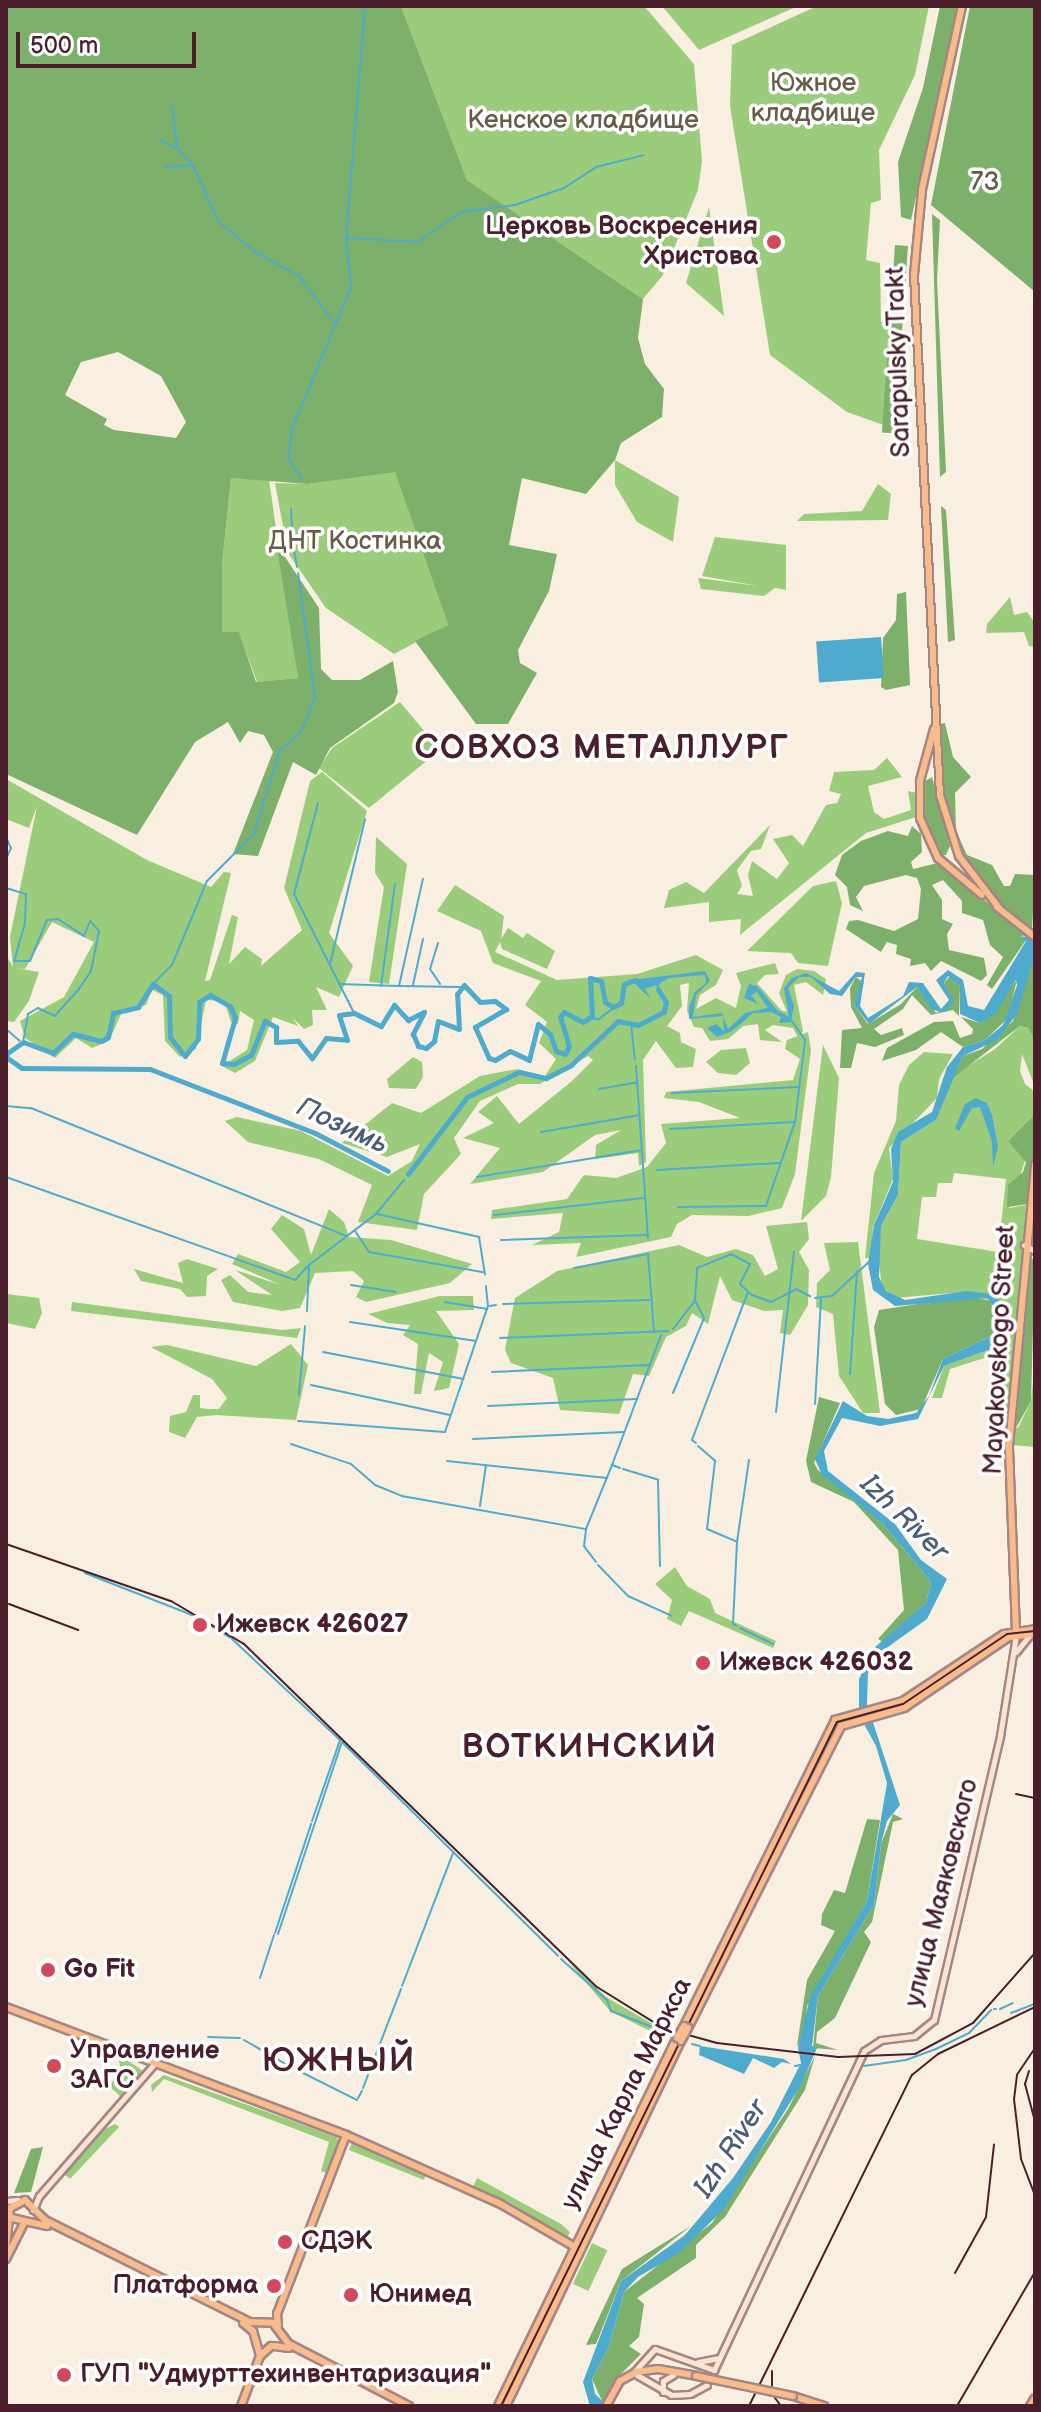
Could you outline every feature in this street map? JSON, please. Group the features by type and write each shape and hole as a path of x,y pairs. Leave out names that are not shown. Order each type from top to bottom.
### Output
{"main road":[{"name":"Sarapulsky Trakt","path":"962,6 922,190 914,256 939,780 945,821 957,853 999,908"},
{"name":"Sarapulsky Trakt","path":"936,721 920,781 920,818 938,858 1035,937"},
{"path":"920,781 926,775 939,780"},
{"path":"938,858 957,853"},
{"name":"Mayakovskogo Street","path":"1016,1632 1009,1446 1024,1245 1035,1164"},
{"path":"1024,1245 1035,1251"},
{"path":"1004,1634 1016,1613 1034,1631"},
{"path":"882,1709 908,1699 1004,1634 1034,1631"},
{"path":"999,1643 1016,1653 1034,1631"},
{"path":"882,1709 913,1702 1016,1632"},
{"name":"улица Маяковского","path":"701,2365 714,2370 864,2051 881,2040 919,2033 937,2014 1016,1653 1016,1632"},
{"name":"улица Карла Маркса","path":"498,2406 800,1803 835,1720 882,1709"},
{"path":"6,2007 346,2135 499,2203 576,2248"},
{"path":"6,2259 39,2196 155,2063"},
{"path":"346,2135 277,2314 279,2329 289,2344 401,2406"},
{"path":"6,2201 28,2202 39,2196"},
{"path":"6,2247 8,2212 18,2200"},
{"path":"28,2202 33,2211 250,2322 265,2322 279,2329"},
{"path":"8,2212 25,2222 42,2224 249,2326 257,2340 260,2356"},
{"name":"улица Карла Маркса","path":"506,2406 576,2248"},
{"path":"257,2340 265,2322 277,2314"},
{"path":"241,2406 260,2356 272,2346 279,2329"},
{"path":"257,2340 309,2356 409,2406"},
{"path":"608,2406 625,2381 635,2374 645,2356 655,2349 701,2365 708,2382 690,2394 664,2393 635,2374"},
{"path":"645,2356 658,2369"},
{"path":"693,2362 720,2357"},
{"path":"608,2406 619,2383 635,2374 658,2369 824,2406"},
{"path":"635,2374 696,2378"},
{"path":"664,2393 663,2381 673,2375"},
{"path":"792,2398 814,2406"},
{"path":"1030,2406 1035,2398"}],"green space":[{"path":"6,6 401,6 467,180 643,299 638,338 645,364 664,389 662,417 621,443 615,460 586,494 522,478 509,545 557,554 549,591 518,650 520,663 537,673 508,724 476,724 415,641 448,625 395,472 307,484 231,478 222,565 222,632 239,632 256,682 298,678 272,517 281,551 319,608 321,669 332,680 360,680 393,661 398,692 394,703 330,748 316,775 293,762 258,856 233,854 273,752 264,735 248,731 240,743 228,722 195,742 137,835 6,774","holes":["118,352 161,376 186,422 176,438 114,430 104,425 107,419 65,395 81,362"]},
{"name":"Кенское кладбище","path":"401,6 644,6 694,64 702,161 698,190 663,275 643,299 467,180"},
{"path":"662,6 798,6 699,50"},
{"name":"Южное кладбище","path":"817,6 929,6 915,75 879,150 881,200 871,203 866,260 880,263 881,322 891,318 895,346 892,428 847,412 770,355 730,106 732,45"},
{"path":"940,6 957,6 911,220 901,217 898,162 923,88"},
{"name":"73","path":"970,6 1035,6 1035,292 931,205"},
{"path":"709,207 724,316 686,283"},
{"path":"932,214 940,220 937,280 946,472 940,477"},
{"path":"895,245 908,246 895,433 882,433"},
{"path":"615,460 679,497 673,542 637,522 615,485"},
{"name":"ДНТ Костинка","path":"395,471 448,625 394,654 326,608 288,553 275,483 307,484"},
{"path":"231,478 269,480 298,678 257,682 239,633 222,632 222,565"},
{"path":"878,484 891,494 888,520 797,521 804,514 862,511"},
{"path":"941,506 946,510 955,640 948,642"},
{"path":"715,537 786,545 786,590 775,588 764,596 701,589 698,578 759,586 702,576"},
{"path":"906,592 910,685 886,690 881,687 883,638 896,620 897,594"},
{"path":"1010,597 1014,615 1027,612 1035,623 1035,647 1029,646 1024,632 986,633 987,624"},
{"path":"400,702 440,750 369,808 319,768 332,748"},
{"path":"945,723 953,757 971,777 955,793 956,831 967,855 992,865 1004,886 1010,886 1015,874 1035,875 1032,930 995,902 964,862 946,815 940,724"},
{"path":"887,758 902,777 868,786 874,812 884,819 911,810 908,791 917,793 916,817 866,833 740,935 741,919 709,922 709,902 664,908 669,890 686,882 704,893 770,825 761,849 751,851 737,870 742,886 737,894 753,896 748,875 752,861 777,879 789,863 773,839 792,835 803,846 826,805 837,803 841,794 829,791 834,772 874,770"},
{"path":"322,772 367,811 329,933 353,966 339,997 316,987 327,1010 312,1010 313,1025 304,1029 293,1018 298,1026 273,1017 255,1061 235,1073 222,1066 247,1050 254,1020 240,1011 238,1024 231,1022 224,1001 206,1000 196,1049 180,1057 165,1041 163,995 152,990 146,1005 121,1014 109,1041 92,1048 76,1038 55,1058 25,1038 20,1021 64,997 94,942 52,922 25,969 15,968 39,972 29,1001 14,1022 6,1021 6,955 13,967 10,937 37,806 29,828 6,819 6,779 147,860 211,887 224,872 231,873 205,981 210,980 232,915 238,917 229,964 245,947 262,959 261,966 302,930 284,888 310,781"},
{"path":"932,777 950,846 946,855 939,855 921,811 922,783"},
{"path":"912,826 921,834 922,852 911,862 913,869 938,863 1028,935 1020,936 1026,940 992,989 987,985 1003,957 990,945 983,920 962,913 962,901 943,880 932,885 942,900 942,919 953,924 947,934 949,950 984,958 987,975 981,981 941,961 931,971 925,963 910,966 911,959 896,954 897,945 887,942 881,952 846,929 849,921 858,920 894,931 918,919 921,889 917,878 906,875 864,886 856,897 863,911 850,905 847,887 835,875 842,855 861,841 888,831 908,836"},
{"path":"376,837 407,864 389,984 369,982 384,887 375,873"},
{"path":"836,881 842,903 828,966 798,963 791,953 747,951 813,886"},
{"path":"455,885 504,916 501,939 508,928 523,938 527,933 555,951 547,969 502,949 500,942 495,952 557,980 637,974 696,955 723,970 716,985 700,995 696,1009 716,998 736,1008 741,986 736,973 775,963 779,974 765,975 757,983 781,1010 787,1012 779,993 786,975 797,969 814,971 826,979 823,995 806,982 794,985 803,1031 799,1039 793,1028 773,1025 765,1030 782,1042 760,1040 758,1024 743,1026 728,1039 710,1041 702,1028 694,1027 687,1011 689,983 680,985 682,1006 667,1026 680,1033 681,1042 696,1049 693,1067 676,1068 656,1041 643,1060 646,1162 639,1166 638,1153 595,1159 596,1145 621,1130 595,1135 543,1172 470,1184 500,1148 463,1138 494,1123 478,1112 497,1096 519,1124 572,1081 593,1060 588,1056 540,1084 518,1084 480,1101 454,1138 461,1154 424,1194 417,1230 358,1222 372,1185 319,1159 248,1142 225,1121 237,1117 301,1131 388,1176 412,1161 420,1144 387,1157 342,1143 392,1103 421,1113 480,1076 517,1069 545,1076 556,1059 539,1043 547,1022 525,1005 541,981 493,963 481,931 437,911"},
{"path":"1035,955 1035,1041 1028,1028 1020,1026 953,1078 963,1056 982,1049 1013,1021"},
{"path":"950,976 960,986 959,1016 953,1010 931,1015 912,995 903,1009 874,1029 881,1035 902,1028 904,1035 875,1047 857,1043 851,1068 840,1068 842,1030 862,1028 851,1007 850,988 856,977 864,983 854,1005 868,1024 901,1004 917,987 936,1013 953,1002 944,983"},
{"path":"1017,980 1007,1019 985,1040 963,1047 941,1032 916,1050 882,1061 887,1048 934,1022 953,1021 960,1038 972,1034 973,1029 961,1017 980,1023"},
{"path":"1020,1026 1028,1028 1035,1041 1035,1087 1022,1054 1020,1071 1025,1084 1035,1092 1035,1114 1008,1141 1026,1158 1009,1208 1026,1205 1009,1416 1001,1417 1003,1352 950,1369 942,1398 932,1398 944,1366 991,1349 1001,1336 1001,1302 952,1293 895,1298 882,1287 878,1257 881,1226 898,1195 901,1142 936,1120 951,1077 995,1049","holes":["954,1173 1006,1179 998,1252 917,1239 922,1197 936,1197 938,1183 952,1183"]},
{"path":"808,1032 811,1050 795,1174 782,1208 748,1216 692,1215 677,1224 671,1237 576,1257 581,1243 532,1245 559,1232 563,1213 491,1219 492,1210 567,1199 584,1175 616,1178 647,1167 666,1143 661,1124 740,1118 699,1102 664,1098 666,1092 793,1080 800,1059 785,1049 787,1040"},
{"path":"823,1045 839,1078 831,1177 826,1196 801,1221"},
{"path":"746,1048 750,1063 736,1075 718,1073 706,1062 721,1050"},
{"path":"924,1052 953,1054 939,1079 937,1098 889,1148 893,1179 873,1227 871,1258 865,1258 874,1173 896,1121 899,1085 909,1065"},
{"path":"413,1057 422,1062 423,1077 416,1089 389,1088 387,1079"},
{"path":"1035,1114 1035,1203 1007,1207 1008,1185 1023,1172 1026,1162 1008,1141"},
{"path":"329,1209 344,1222 349,1237 391,1240 472,1264 450,1283 366,1302 356,1297 364,1281 353,1271 315,1273 300,1308 282,1311 233,1302 221,1280 230,1275 248,1292 272,1295 235,1270 281,1285 232,1264 238,1254 286,1272 300,1262 271,1229 282,1215 304,1229 311,1255"},
{"path":"807,1222 809,1239 799,1252 809,1270 808,1305 790,1335 780,1333 783,1310 764,1311 732,1300 720,1276 708,1324 692,1313 686,1326 666,1337 649,1376 633,1374 619,1414 560,1410 553,1378 511,1363 505,1350 515,1298 557,1271 679,1245 707,1257 736,1249 753,1255 765,1276 778,1269 766,1226"},
{"path":"858,1242 880,1413 863,1413 839,1376 833,1314 816,1307 817,1283 830,1270 824,1243"},
{"path":"1035,1257 1031,1401 1016,1428 1027,1263"},
{"path":"187,1259 218,1269 207,1276 206,1296 187,1297 180,1289 141,1281 134,1269 183,1283 178,1263"},
{"path":"6,1294 39,1298 42,1313 35,1329 6,1323"},
{"path":"440,1296 473,1296 474,1310 436,1311 459,1344 449,1388 434,1391 443,1362 429,1353 421,1394 414,1394 418,1344 403,1335 410,1325 387,1323 368,1314"},
{"path":"969,1296 991,1301 997,1333 943,1359 921,1409 896,1415 885,1404 874,1327 879,1310"},
{"path":"72,1302 282,1330 301,1328 297,1338 71,1311"},
{"path":"291,1344 308,1365 296,1420 216,1415 197,1417 185,1438 169,1432 170,1416 186,1412 193,1395 200,1395 200,1408 208,1409 219,1409 227,1398 212,1379 151,1347 167,1345 256,1366"},
{"path":"1035,1362 1035,1447 1012,1445 1012,1427 1018,1428 1031,1401"},
{"path":"819,1397 840,1403 814,1463 818,1470 883,1524 931,1582 926,1603 883,1642 878,1639 904,1610 898,1550 854,1502 811,1482 806,1461"},
{"path":"675,1567 687,1586 710,1599 715,1613 776,1641 773,1648 689,1611 681,1626 667,1619 672,1600 655,1584"},
{"path":"893,1814 903,1819 893,1822 872,1922 864,1932 871,1942 835,2018 817,2032 816,2043 838,2050 813,2048 818,1996 874,1905 881,1844"},
{"path":"867,1819 880,1820 867,1901 807,2006 804,2041 797,2046 807,1980 835,1931 821,1925 822,1914 834,1890 845,1893"},
{"path":"567,1960 606,1997 663,2030 660,2036 610,2011"},
{"path":"117,2053 143,2071 120,2096 109,2086 121,2070"},
{"path":"815,2056 805,2090 725,2217 696,2245 696,2258 637,2298 644,2304 639,2337 629,2346 641,2354 614,2381 603,2403 592,2379 609,2347 624,2292 712,2223 788,2109"},
{"path":"164,2075 337,2137 339,2144 326,2173 321,2171 329,2142 164,2079 152,2092 151,2085"},
{"path":"115,2124 119,2127 70,2179 64,2174 99,2132"},
{"path":"353,2140 426,2174 424,2180 349,2150"},
{"path":"43,2147 31,2192 14,2193 31,2149"},
{"path":"477,2178 561,2224 570,2232 566,2240 511,2203 473,2187"},
{"path":"691,2226 621,2281 596,2344 586,2345 622,2269"},
{"path":"592,2243 607,2250 588,2291 573,2284"}],"water":[{"path":"881,637 884,678 819,682 816,642"},
{"path":"1035,927 1035,955 1017,1014 997,1040 963,1056 936,1120 901,1142 898,1195 881,1226 879,1277 886,1291 905,1300 967,1291 992,1294 1001,1302 1001,1336 991,1349 944,1366 918,1419 880,1426 842,1418 824,1451 828,1471 895,1524 921,1560 947,1579 927,1619 881,1652 868,1673 867,1704 900,1805 887,1821 881,1844 874,1905 818,1996 812,2046 817,2048 801,2085 724,2209 679,2253 638,2277 624,2292 609,2347 592,2379 595,2394 608,2406 590,2406 583,2382 621,2281 685,2235 733,2178 771,2122 801,2063 798,2048 810,1997 867,1901 887,1783 876,1746 859,1715 859,1679 875,1647 926,1603 931,1582 883,1524 822,1475 815,1459 843,1401 867,1416 888,1419 916,1413 929,1396 943,1359 997,1333 994,1307 987,1298 895,1306 873,1290 868,1264 874,1225 893,1182 891,1149 898,1132 932,1112 947,1067 963,1047 985,1040 1003,1025 1017,985 1016,980 995,1014 980,1023 960,1014 960,986 948,976 944,983 954,1002 944,1012 932,1010 917,987 869,1024 854,1005 862,977 856,977 842,996 830,994 811,977 799,977 788,988 794,1006 791,1022 779,1023 781,1017 771,1012 753,1013 732,1031 717,1037 707,1028 716,1024 724,1031 723,1016 689,1019 689,1007 695,992 706,983 705,975 668,978 659,984 660,994 656,985 645,989 651,999 631,980 705,971 710,981 696,995 693,1017 722,1013 728,1029 745,1013 768,1008 757,992 751,995 758,1004 744,998 749,984 757,986 777,1010 789,1017 784,988 792,978 806,973 839,991 856,972 865,973 860,1006 868,1018 903,996 909,982 923,983 941,1009 949,1000 936,980 948,970 963,980 968,1006 984,1010 1026,941 1019,936 1027,937"},
{"path":"976,1098 987,1103 992,1115 998,1147 993,1167 992,1142 980,1107 972,1108 959,1131 955,1128 965,1104"},
{"path":"700,2046 784,2059 791,2064 782,2062 774,2068 753,2058 744,2074 699,2055"}],"waterway":[{"path":"302,478 288,459 292,429 351,287 346,238 365,6"},
{"path":"172,105 177,147"},
{"path":"159,140 177,148 193,165 218,221 255,252 299,276 335,324"},
{"path":"346,238 418,242 461,212 515,205 564,188 596,167 644,155"},
{"path":"165,167 192,165"},
{"path":"291,509 293,545"},
{"path":"294,550 297,567"},
{"path":"153,984 172,965 207,881 254,834 280,750 301,732 315,697 298,573"},
{"path":"318,803 294,894 354,1013"},
{"path":"330,964 365,819"},
{"name":"Позимь","path":"6,837 11,848 6,859"},
{"path":"339,984 399,986 423,879"},
{"path":"381,986 395,884"},
{"name":"Позимь","path":"6,888 26,894 25,923 14,961 30,961 47,920 58,919 84,936 90,921 99,931 91,971 79,989 55,1016 38,1008 28,1014 23,1042"},
{"path":"413,985 423,939"},
{"path":"438,943 430,969 440,984"},
{"path":"6,1054 23,1042 53,1053 73,1034 101,1041 108,1037 113,1013 138,1007 153,984 169,996 170,1037 185,1056 198,1039 199,1002 210,995 230,1006 235,1018 222,1063 234,1064 251,1055 265,1021 276,1027 276,1042 298,1041 312,1058 326,1038 347,1040 339,1015 354,1013 381,1026 394,1005 408,1020 424,1012 413,1034 418,1046 426,1048 434,1041 438,1021 459,1029 457,994 464,985 480,1002 495,1001 506,1009 475,1027 489,1058 495,1060 510,1051 529,1060 538,1024 550,1034 556,1051 565,1054 569,1046 560,1017 564,1012 583,1022 592,1016 590,978 601,981 605,1002 613,1007 621,1003 624,984 635,980"},
{"path":"400,986 460,987"},
{"name":"Позимь","path":"408,1174 467,1097 519,1072 546,1078 571,1065 618,1021 638,1025 664,1012 666,1002 658,989"},
{"path":"588,1019 599,1019 616,1006"},
{"path":"678,1207 766,1206 795,1122 805,1040 791,1020"},
{"path":"631,1023 635,1059"},
{"path":"6,1029 20,1041"},
{"name":"Позимь","path":"6,1057 22,1068 150,1069 315,1133 388,1171"},
{"path":"636,1066 648,1238"},
{"path":"599,1089 637,1082"},
{"path":"672,1093 798,1087"},
{"path":"6,1106 31,1108 346,1236"},
{"path":"541,1132 639,1115"},
{"path":"670,1129 794,1122"},
{"path":"477,1177 641,1150"},
{"path":"657,1170 780,1163"},
{"path":"6,1177 295,1280 309,1265"},
{"path":"307,1311 309,1265 376,1214 404,1180"},
{"path":"494,1215 643,1198"},
{"path":"377,1214 479,1237 485,1275"},
{"path":"355,1231 369,1252 483,1272"},
{"path":"501,1240 647,1235"},
{"path":"776,1412 794,1252"},
{"path":"574,1268 648,1254 654,1332"},
{"path":"673,1393 704,1318 695,1300 697,1268 731,1254 750,1264 740,1284 752,1295 771,1302 796,1289 810,1296"},
{"path":"815,1298 832,1296 871,1260"},
{"path":"850,1374 857,1271"},
{"path":"351,1285 395,1292"},
{"path":"298,1421 445,1432 488,1306 486,1286"},
{"path":"696,1443 692,1440 748,1292"},
{"path":"815,1404 821,1299"},
{"path":"503,1304 649,1300"},
{"path":"673,1329 695,1301"},
{"path":"445,1302 487,1309"},
{"path":"490,1306 496,1305"},
{"path":"350,1322 475,1341"},
{"path":"299,1395 305,1326"},
{"path":"500,1338 669,1331"},
{"path":"620,1468 612,1465 661,1335"},
{"path":"323,1352 463,1379"},
{"path":"492,1372 650,1365"},
{"path":"311,1385 450,1415"},
{"path":"488,1406 637,1399"},
{"path":"473,1439 624,1432"},
{"path":"291,1444 351,1464 375,1485 402,1496 586,1529"},
{"path":"698,1446 715,1461 707,1529 737,1542 733,1624 737,1626"},
{"path":"737,1542 749,1460"},
{"path":"447,1461 607,1478"},
{"path":"480,1506 486,1465"},
{"path":"596,1562 584,1546 586,1529 612,1465"},
{"path":"623,1469 658,1480 660,1566"},
{"path":"598,1565 628,1596 672,1616"},
{"path":"85,1573 192,1615"},
{"path":"197,1617 230,1638"},
{"path":"740,1628 773,1644"},
{"path":"232,1639 340,1740"},
{"path":"312,1821 340,1740"},
{"path":"278,1934 342,1742 558,1956"},
{"path":"275,1933 311,1824"},
{"path":"402,1986 453,1853"},
{"path":"260,1978 274,1935"},
{"path":"561,1959 607,2000 611,2011 668,2033"},
{"path":"363,2088 401,1989"},
{"path":"1000,2009 1013,2003"},
{"path":"1011,2013 1035,2004"},
{"path":"864,2066 906,2060 936,2049 969,2033 991,2010"},
{"path":"208,2037 240,2038"},
{"path":"244,2040 296,2070"},
{"path":"692,2044 700,2046"},
{"path":"795,2066 800,2065"},
{"path":"299,2071 357,2100"},
{"path":"358,2098 362,2091"}],"tram line":[{"path":"501,2406 837,1722 903,1704 1007,1634 1035,1631"}],"railway":[{"path":"6,1544 171,1601 244,1644 597,1987 663,2028 717,2043 838,2057 915,2054 973,2023 1035,1953"},
{"path":"9,1604 78,1630"},
{"path":"1016,1794 1035,1798"},
{"path":"749,2406 912,2075 938,2054 1035,2007"},
{"path":"1035,2048 1017,2075 1014,2099 1021,2159 1035,2195"},
{"path":"1029,2071 1025,2084 1035,2121"},
{"path":"955,2273 986,2217 994,2144"},
{"path":"957,2406 1035,2272"},
{"path":"772,2371 772,2394 781,2406"}],"place":[{"name":"Церковь Воскресения Христова","path":"774,242"},
{"name":"Ижевск 426027","path":"200,1625"},
{"name":"Ижевск 426032","path":"703,1663"},
{"name":"Go Fit","path":"48,1970"},
{"name":"Управление ЗАГС","path":"54,2066"},
{"name":"СДЭК","path":"285,2242"},
{"name":"Платформа","path":"274,2286"},
{"name":"Юнимед","path":"351,2295"},
{"name":"ГУП \"Удмурттехинвентаризация\"","path":"64,2375"}],"district":[{"name":"СОВХОЗ МЕТАЛЛУРГ","path":"602,748"},
{"name":"ВОТКИНСКИЙ","path":"590,1747"},
{"name":"ЮЖНЫЙ","path":"339,2061"}],"water label":[{"name":"Izh River","path":"904,1518"},
{"name":"Izh River","path":"731,2149"}]}
